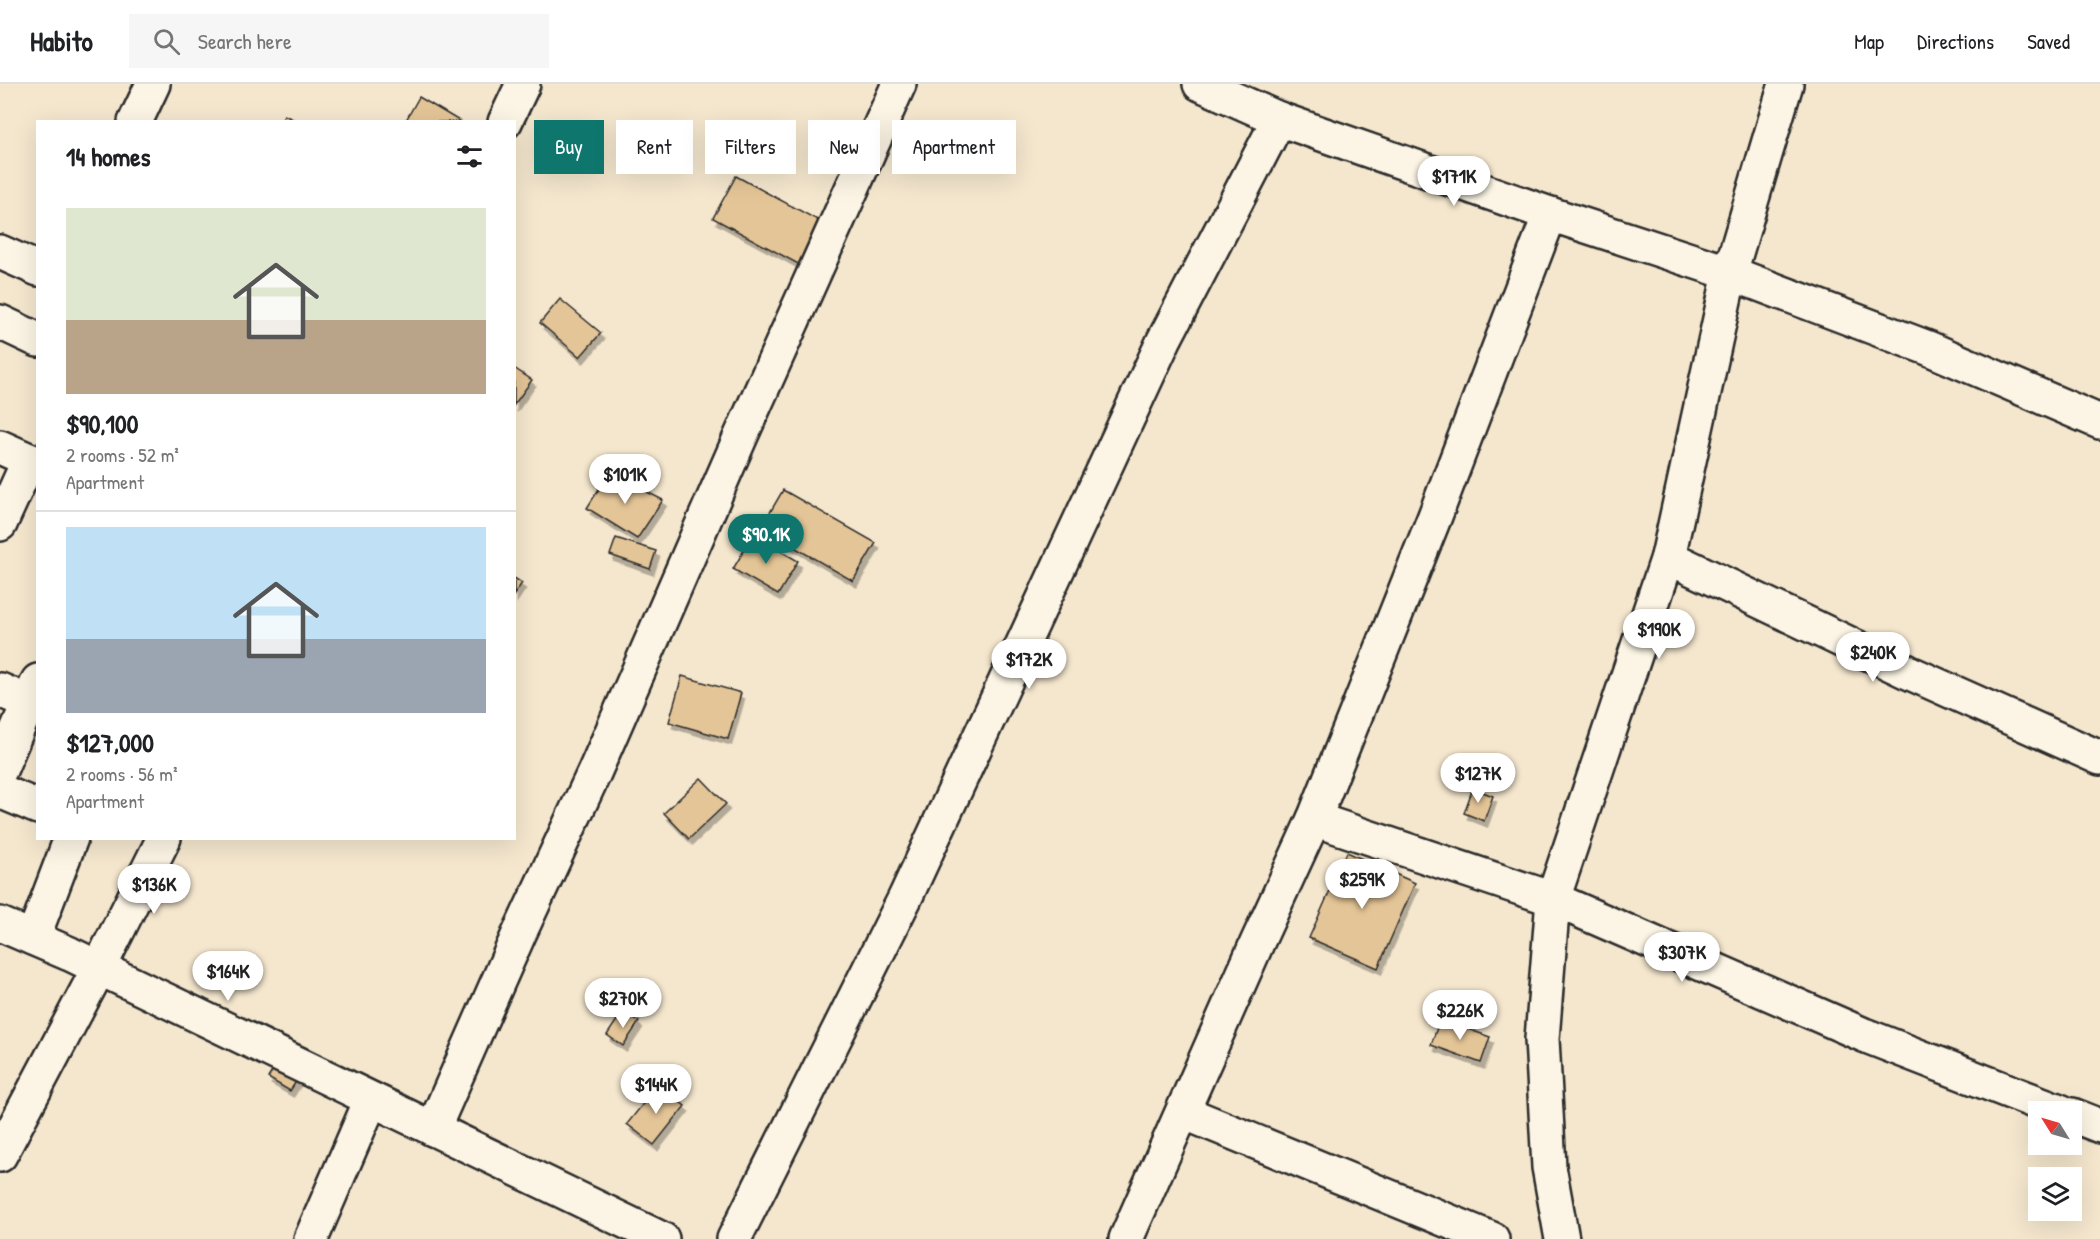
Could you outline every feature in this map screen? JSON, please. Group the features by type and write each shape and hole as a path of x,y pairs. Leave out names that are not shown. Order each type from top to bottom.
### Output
{"street":[{"path":"136,120 153,84"},
{"path":"506,120 523,84"},
{"path":"433,1129 899,84"},
{"path":"1202,84 1279,119 1550,214 1730,273 1928,348 2100,422"},
{"path":"1562,1239 1549,1167 1542,1039 1553,899 1668,557 1730,273 1786,84"},
{"path":"734,1239 905,898 1164,340 1279,119"},
{"path":"1126,1239 1314,819 1435,516 1550,214"},
{"path":"0,252 36,268"},
{"path":"0,322 36,339"},
{"path":"0,524 22,457"},
{"path":"1668,557 1908,672 2100,758"},
{"path":"0,770 22,691"},
{"path":"0,791 36,806"},
{"path":"1314,819 1553,899 1864,1035 2034,1101"},
{"path":"33,938 70,840"},
{"path":"0,1155 99,968 163,840"},
{"path":"0,924 99,968 662,1239"},
{"path":"311,1239 371,1100"},
{"path":"1184,1112 1492,1239"},
{"path":"2082,1119 2100,1126"}],"building":[{"path":"419,97 458,120 406,120"},
{"path":"284,115 295,120 282,120"},
{"path":"736,176 825,224 802,266 713,218"},
{"path":"560,299 601,333 580,357 540,323"},
{"path":"516,369 532,380 516,402"},
{"path":"609,473 663,500 637,539 587,508"},
{"path":"783,490 876,543 853,581 761,528"},
{"path":"753,535 798,561 778,595 733,569"},
{"path":"616,538 656,551 650,569 610,555"},
{"path":"516,579 522,583 516,592"},
{"path":"682,676 741,693 728,739 669,722"},
{"path":"701,778 726,804 689,839 664,813"},
{"path":"1473,788 1493,796 1484,821 1464,813"},
{"path":"1347,852 1415,883 1378,968 1309,938"},
{"path":"623,1011 639,1022 623,1046 607,1035"},
{"path":"1440,1019 1490,1037 1481,1063 1431,1045"},
{"path":"279,1060 301,1074 290,1091 268,1078"},
{"path":"658,1085 685,1106 654,1145 627,1124"}]}
